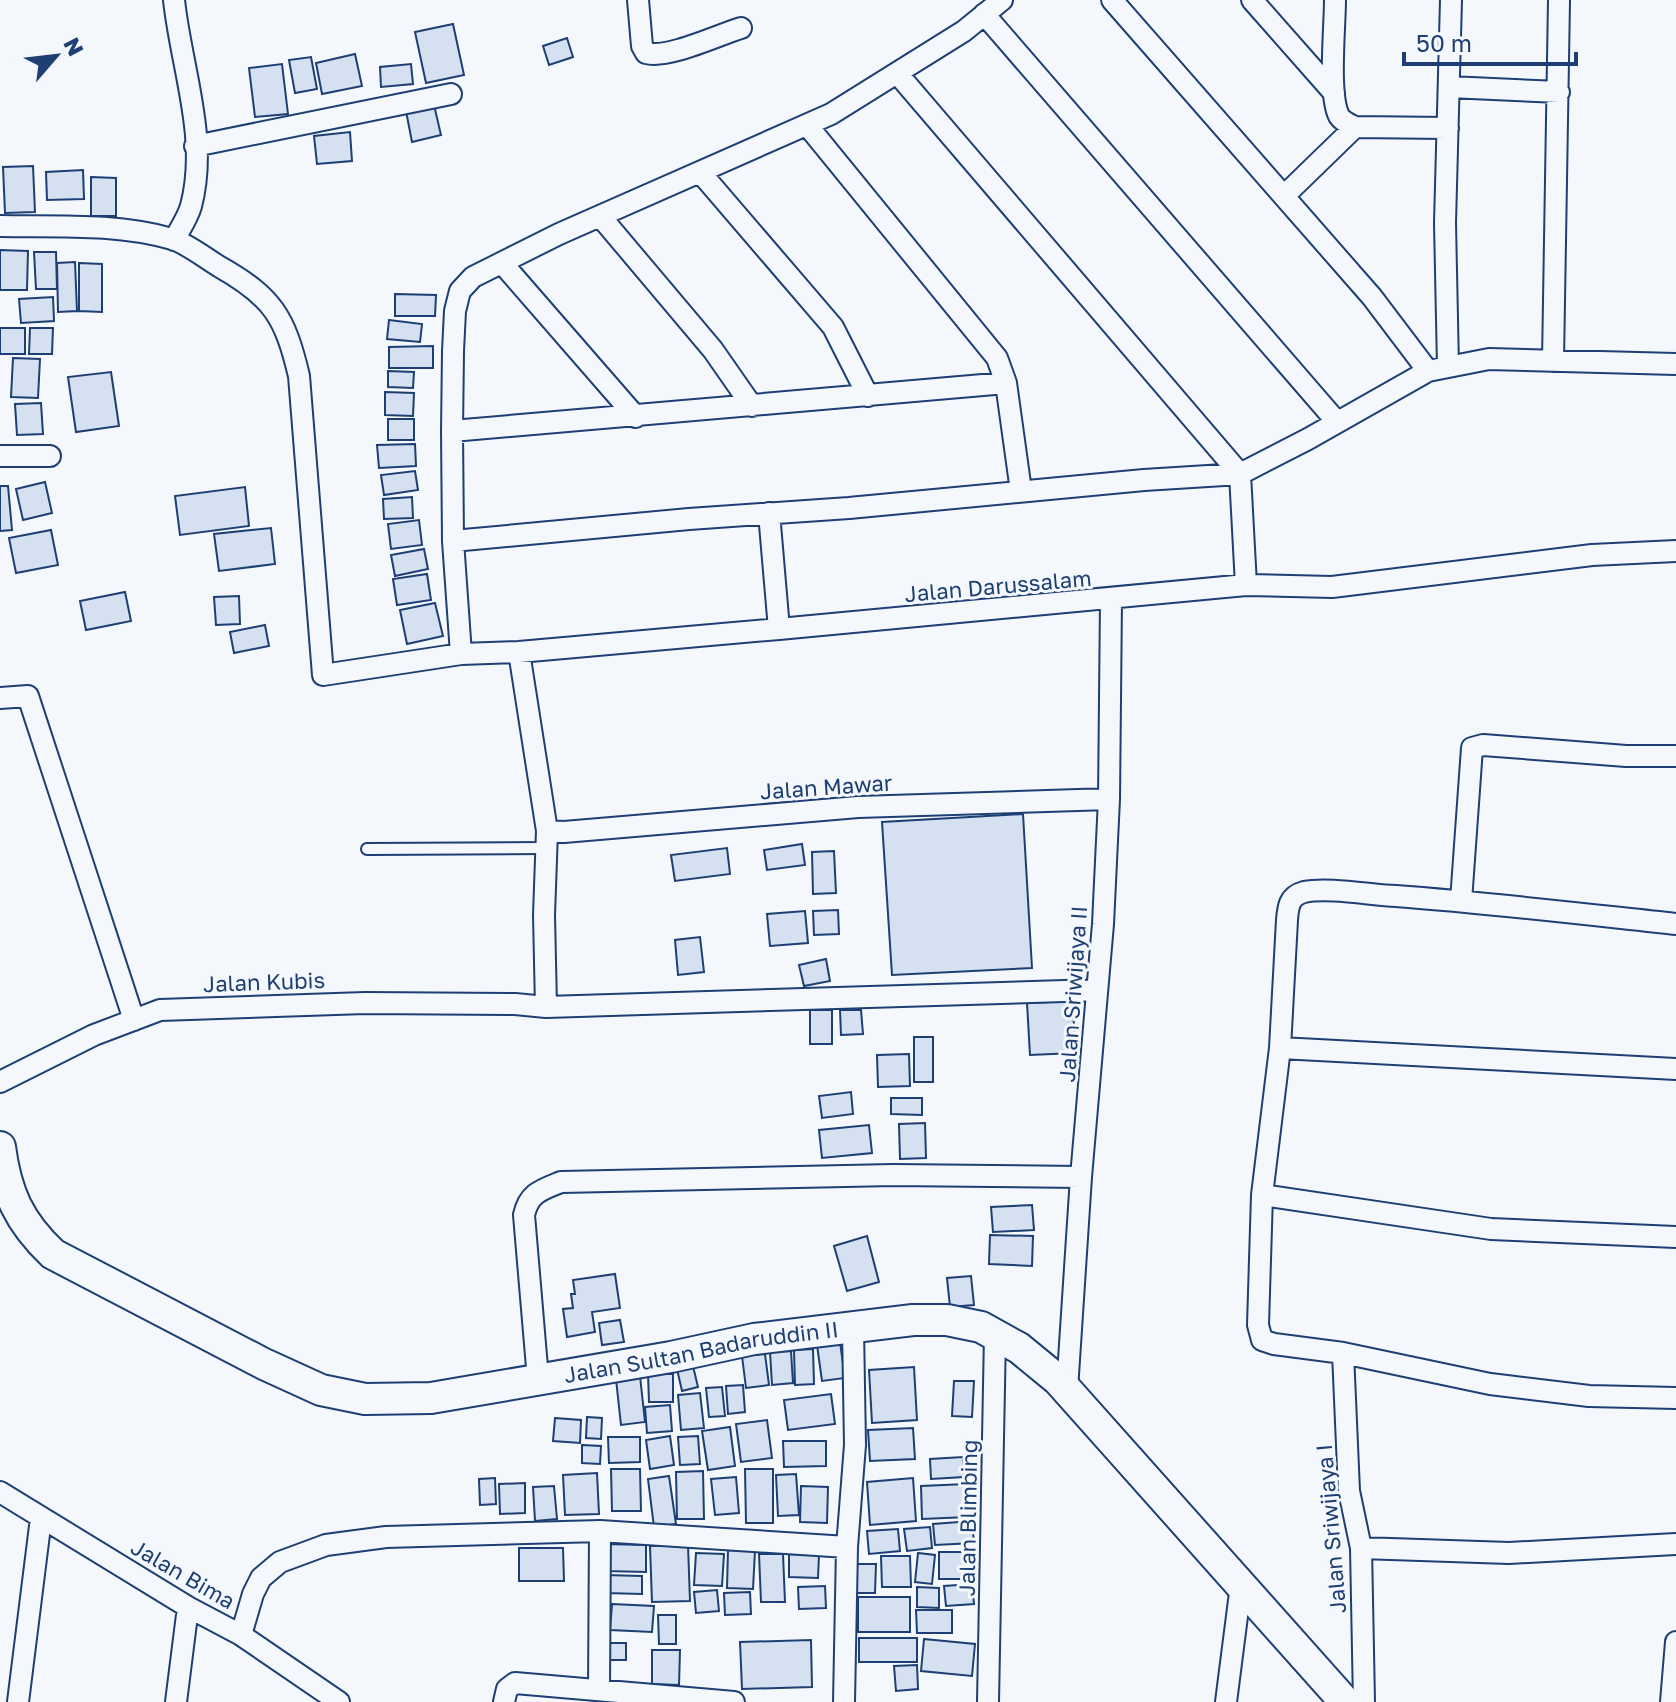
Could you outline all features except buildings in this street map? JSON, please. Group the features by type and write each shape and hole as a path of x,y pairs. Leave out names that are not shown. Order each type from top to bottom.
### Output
{"street":[{"path":"0,226 102,228 174,240 190,208 195,181 195,146 193,110 174,0"},
{"path":"638,0 642,46 646,53 667,52 741,28"},
{"path":"461,654 453,541 452,431 455,311 460,291 473,277 600,216 831,114 964,31 1002,0"},
{"path":"1112,0 1438,369"},
{"path":"1252,0 1334,93"},
{"path":"1335,0 1334,93 1338,115 1355,127 1448,128"},
{"path":"1438,369 1451,0"},
{"path":"1553,361 1559,0"},
{"path":"984,14 1337,422"},
{"path":"897,73 1240,474 1246,585"},
{"path":"1449,87 1559,92"},
{"path":"195,146 451,94"},
{"path":"807,125 997,358 1006,383 1021,491"},
{"path":"1285,195 1355,127"},
{"path":"700,172 833,327 868,396"},
{"path":"600,216 713,350 752,406"},
{"name":"Jalan Darussalam","path":"174,240 250,284 268,300 291,341 299,376 323,675 461,654 519,652 1111,600 1246,585 1332,587 1592,555 1676,551"},
{"path":"502,263 636,417"},
{"path":"453,541 1240,474 1438,369 1489,359 1676,364"},
{"path":"452,431 1006,383"},
{"path":"0,456 50,456"},
{"path":"769,513 779,629"},
{"name":"Jalan Sriwijaya II","path":"1067,1390 1109,799 1111,600"},
{"path":"519,652 546,840 546,1007"},
{"path":"0,698 28,696 134,1020"},
{"path":"1461,901 1472,748 1483,745 1626,756 1676,756"},
{"name":"Jalan Mawar","path":"546,840 564,832 858,807 1109,799"},
{"path":"1676,924 1461,901 1340,892 1304,892 1293,898 1288,905 1280,1048 1262,1195 1258,1332 1262,1340 1274,1344 1343,1353 1490,1384 1589,1396 1676,1398"},
{"name":"Jalan Kubis","path":"0,1082 94,1035 160,1010 349,1004 515,1004 546,1007 1097,990"},
{"path":"1280,1048 1676,1069"},
{"name":"Jalan Sultan Badaruddin II","path":"0,1147 14,1206 32,1235 53,1254 182,1323 321,1390 365,1399 431,1398 671,1357 754,1339 913,1320 947,1320 981,1327 1019,1348 1067,1390 1345,1702"},
{"path":"538,1379 524,1215 527,1203 535,1192 561,1182 893,1175 1081,1177"},
{"path":"1262,1195 1491,1229 1676,1237"},
{"path":"844,1702 847,1547 855,1445 853,1328"},
{"name":"Jalan Blimbing","path":"988,1702 995,1334"},
{"name":"Jalan Sriwijaya I","path":"1343,1353 1349,1491 1361,1548 1364,1702"},
{"name":"Jalan Bima","path":"0,1492 188,1607 241,1635 339,1702"},
{"path":"18,1702 41,1518"},
{"path":"241,1635 261,1578 280,1562 326,1545 386,1537 600,1531 847,1547"},
{"path":"599,1690 600,1531"},
{"path":"1361,1548 1509,1553 1676,1544"},
{"path":"1226,1702 1241,1585"},
{"path":"176,1702 188,1607"},
{"path":"1673,1698 1676,1642"},
{"path":"504,1702 507,1689 515,1683 734,1702"}],"lane":[{"path":"367,849 546,840"}]}
